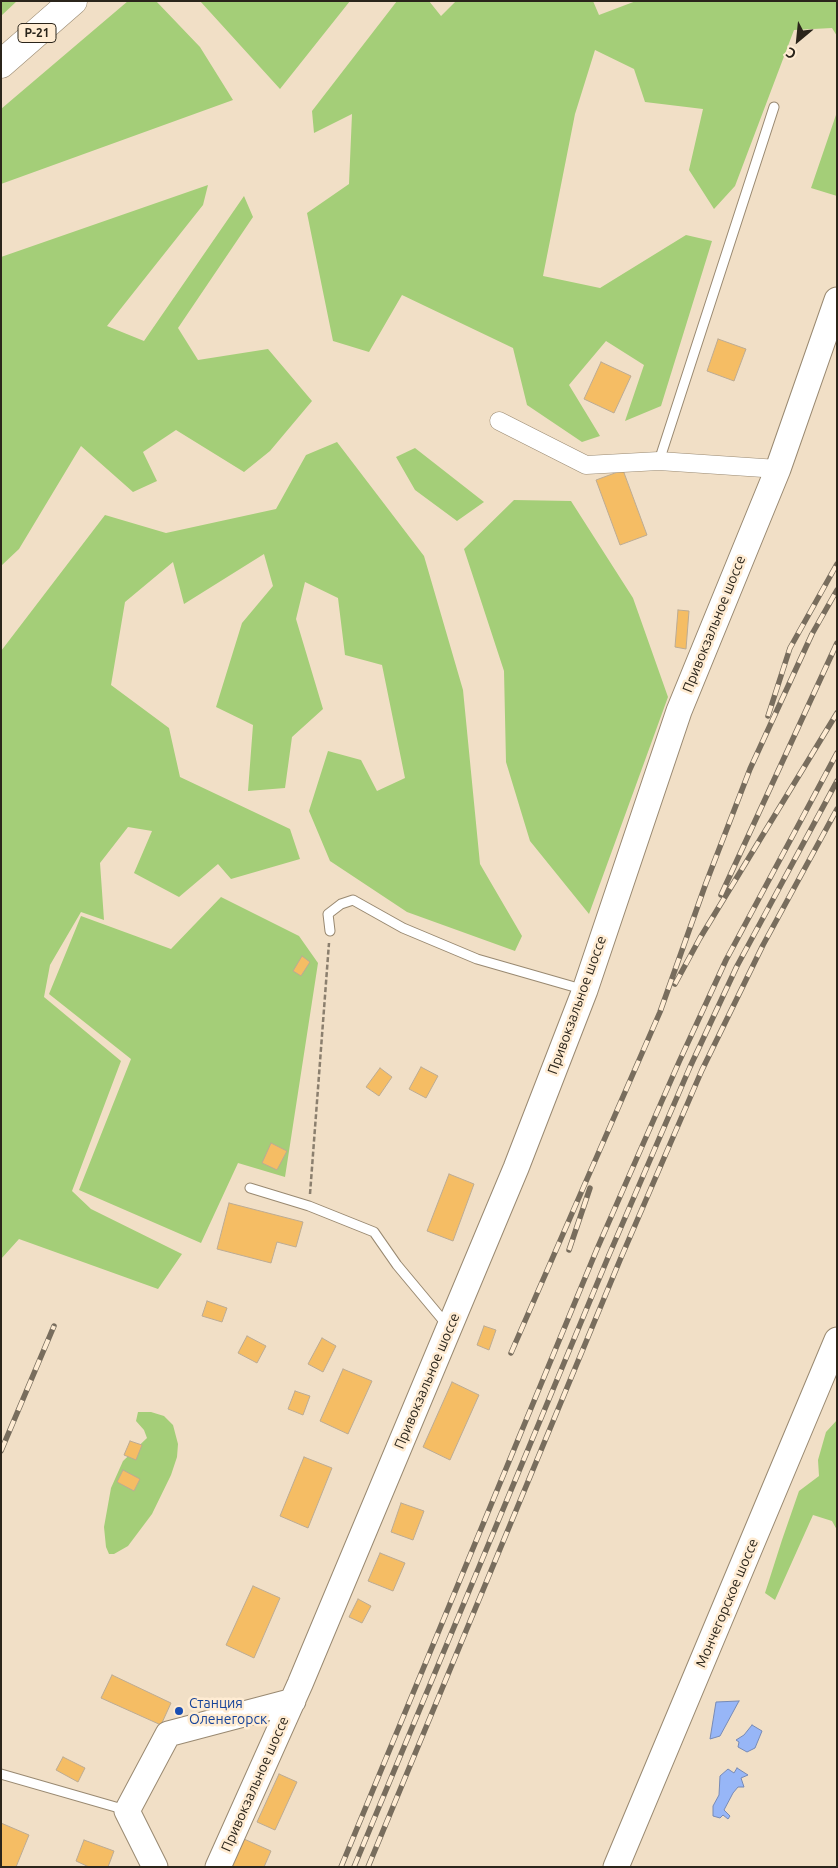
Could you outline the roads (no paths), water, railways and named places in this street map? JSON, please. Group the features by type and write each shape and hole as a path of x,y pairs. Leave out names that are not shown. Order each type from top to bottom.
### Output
{"highway":[{"name":"Р-21","path":"1,64 73,1"}],"street":[{"name":"Привокзальное шоссе","path":"218,1867 292,1700 516,1168 585,990 679,712 778,469 837,300"},
{"path":"499,421 586,465 659,460 778,469"},
{"name":"Мончегорское шоссе","path":"616,1867 835,1347"},
{"name":"Привокзальное шоссе","path":"127,1811 168,1734 292,1700"},
{"path":"127,1811 155,1867"}],"lane":[{"path":"659,460 774,107"},
{"path":"330,931 328,914 341,904 352,900 402,928 477,959 585,990"},
{"path":"250,1188 309,1206 374,1232 397,1265 450,1328"},
{"path":"1,1774 127,1811"}],"water":[{"path":"739,1701 720,1736 710,1739 716,1702"},
{"path":"752,1725 762,1731 755,1748 747,1752 738,1747 739,1742 736,1740 744,1735"},
{"path":"737,1768 748,1775 741,1778 744,1787 738,1787 724,1810 730,1816 728,1819 723,1815 720,1818 713,1816 713,1806 719,1795 720,1776 728,1769 734,1773"}],"railway":[{"path":"768,716 790,648 837,564"},
{"path":"511,1353 660,1012 706,883 750,769 812,634 837,590"},
{"path":"721,895 837,643"},
{"path":"675,984 700,938 837,713"},
{"path":"341,1867 597,1249 679,1062 726,960 837,753"},
{"path":"354,1867 609,1255 690,1067 737,966 837,781"},
{"path":"368,1867 620,1260 702,1070 763,945 837,809"},
{"path":"569,1250 590,1188"},
{"path":"1,1451 54,1326"}],"place":[{"name":"Станция Оленегорск","path":"179,1711"}]}
